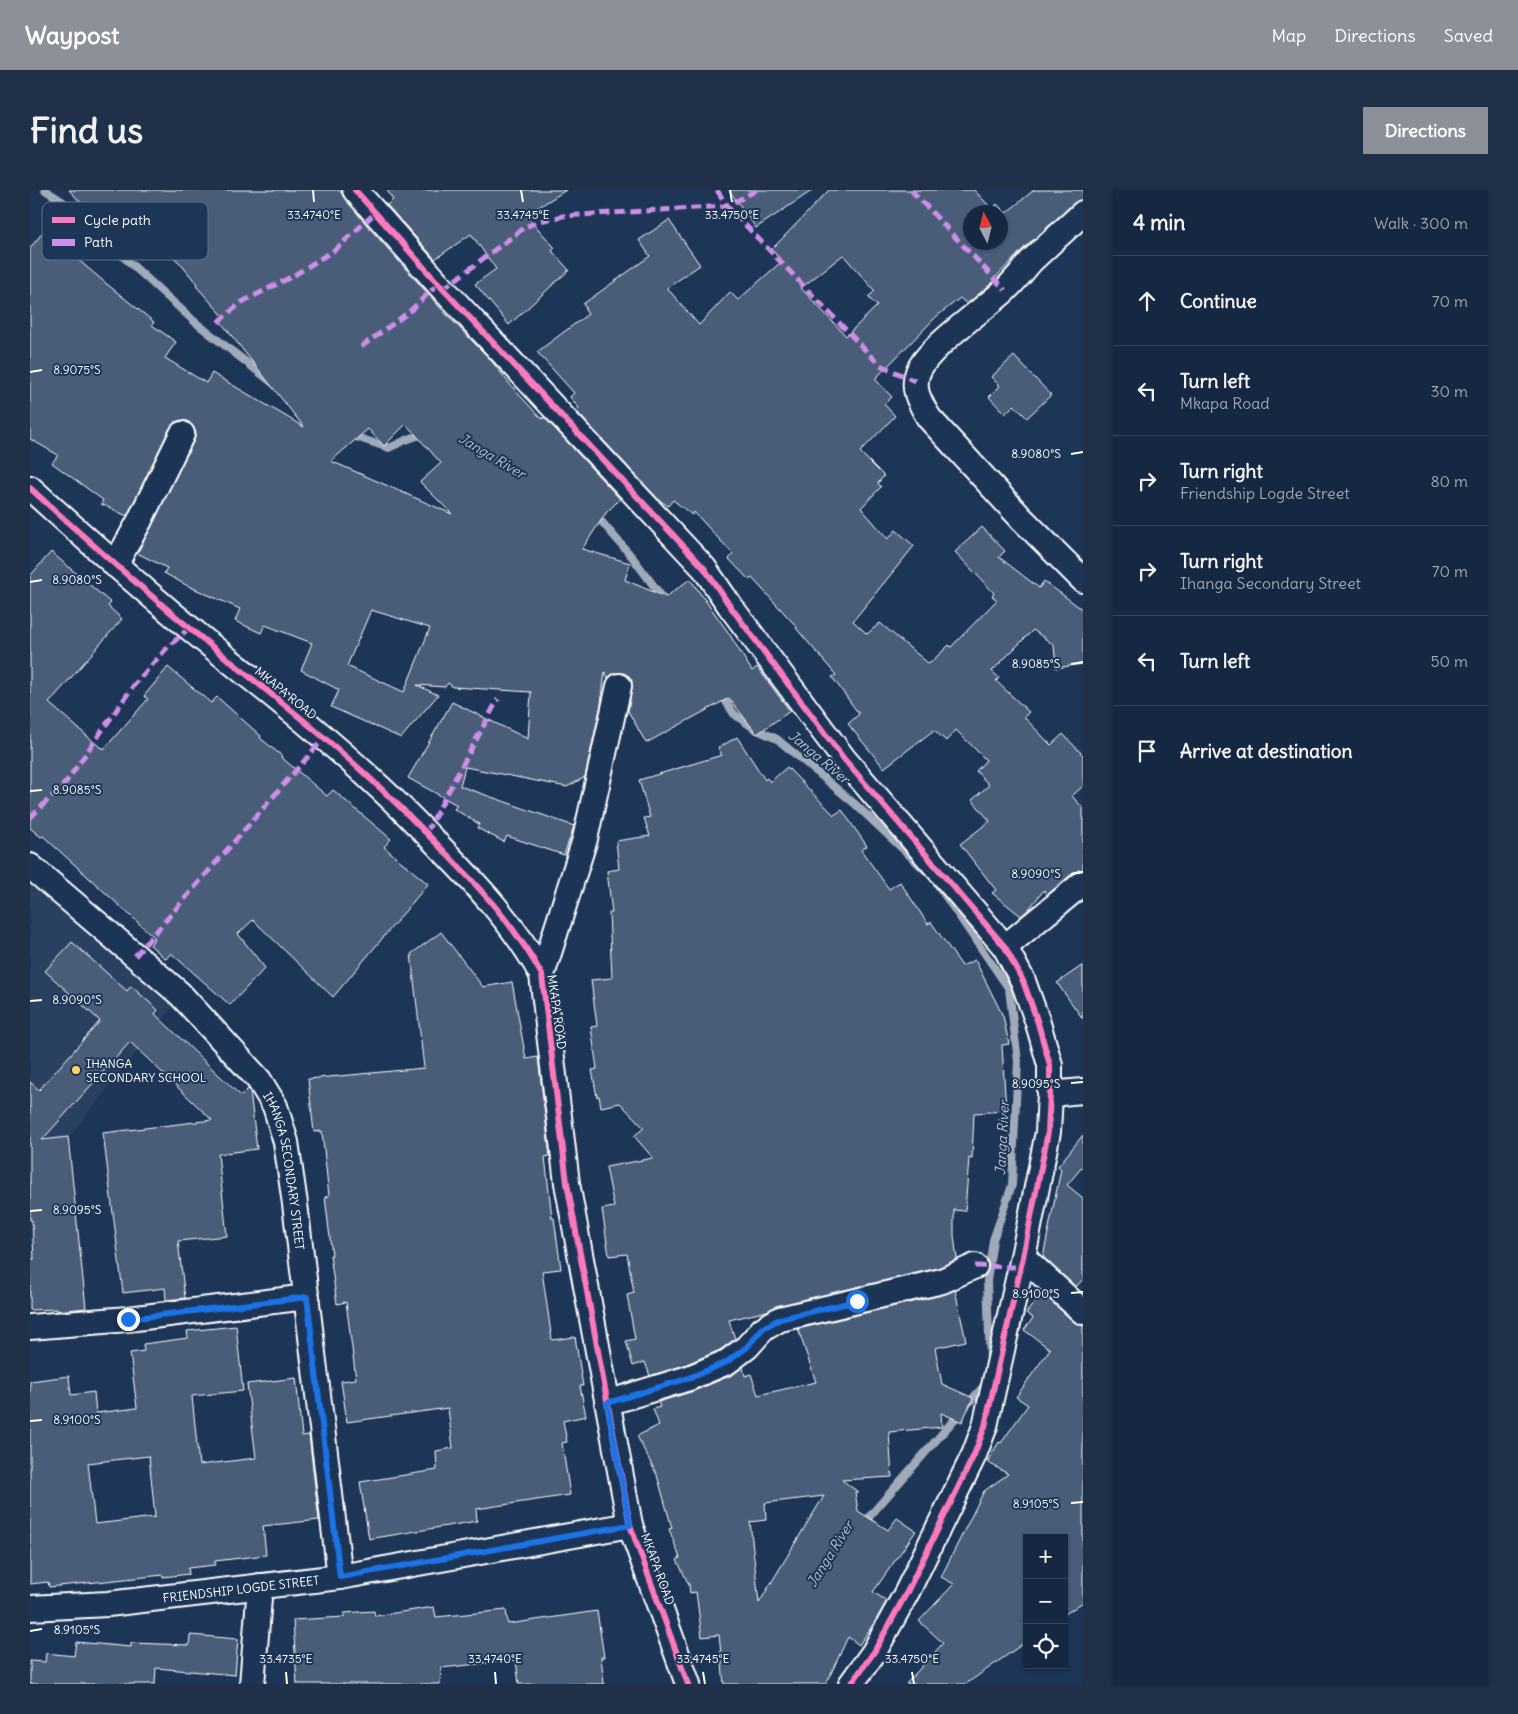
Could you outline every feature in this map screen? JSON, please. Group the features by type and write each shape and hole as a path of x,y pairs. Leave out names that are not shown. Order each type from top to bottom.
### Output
{"street":[{"path":"356,190 443,289 704,568 844,759 1005,948 1023,981 1037,1020 1050,1065 1048,1132 1023,1257 985,1426 960,1485 906,1592 874,1652 851,1684"},
{"path":"1083,214 1032,261 1005,290 933,351 920,367 915,381 918,399 929,418 1021,518 1083,580"},
{"path":"115,565 143,514 182,434"},
{"name":"MKAPA ROAD","path":"30,488 115,565 324,738 377,785 473,880 496,906 529,950 542,975 567,1183 630,1525 688,1684"},
{"path":"542,975 585,839 620,686"},
{"name":"IHANGA SECONDARY STREET","path":"30,866 180,994 259,1080 275,1106 286,1142 307,1297 340,1577"},
{"path":"1005,948 1083,883"},
{"path":"1050,1094 1080,1095"},
{"path":"1023,1257 1083,1312"},
{"path":"607,1403 689,1378 727,1362 747,1347 763,1328 780,1319 942,1280 975,1266"},
{"path":"30,1327 128,1319 307,1297"},
{"name":"FRIENDSHIP LOGDE STREET","path":"30,1608 108,1604 340,1577 630,1525"},
{"path":"252,1684 260,1586"}],"shaded area":[{"name":"IHANGA SECONDARY SCHOOL","path":"30,881 177,1002 68,1138 30,1139"}],"building":[{"path":"69,190 339,190 365,223 445,313 489,358 513,388 537,414 543,419 544,417 620,499 606,513 582,549 630,563 625,580 666,597 690,579 728,632 752,671 757,667 790,711 757,734 729,698 646,743 628,711 632,681 629,676 622,673 614,673 608,678 605,672 601,704 585,777 567,787 465,767 460,786 574,826 564,855 507,836 504,842 477,828 479,824 454,809 457,805 408,778 452,702 528,739 531,692 453,687 448,683 445,687 417,685 438,695 401,738 331,707 339,690 301,670 312,643 265,625 261,633 235,621 240,609 186,585 164,573 167,568 137,553 194,440 196,433 188,421 181,420 175,422 170,428 127,516 101,504 103,500 52,463 58,455 30,439 30,248 42,233 42,260 78,260 154,322 152,325 176,342 165,358 206,383 212,373 304,427 220,321 225,318 196,286 197,284 177,260 208,260 208,202 80,202","holes":["406,424 441,463 420,482 452,514 331,461 368,429 384,446","371,610 430,628 404,692 347,666"]},
{"path":"387,190 566,190 526,215 555,248 552,251 569,270 509,325 475,284 496,269 471,234 435,259 387,205 393,200"},
{"path":"729,190 813,190 756,228"},
{"path":"829,190 974,190 988,205 963,205 963,250 1008,250 1008,211 1034,190 1083,190 1083,200 1074,203 1031,241 991,284 967,304 960,298 936,317 875,379 892,397 884,404 895,416 860,452 884,476 878,483 881,487 861,508 888,539 896,530 914,546 853,621 867,634 880,623 929,664 949,645 951,647 997,600 992,596 994,593 955,552 982,527 1005,551 999,557 1039,588 1044,581 1083,610 1083,664 1056,668 1054,645 1033,630 992,671 999,678 996,681 1029,712 1024,717 1051,745 1063,734 1083,755 1083,786 1072,796 1083,808 1083,870 1074,872 1047,895 1044,890 1021,916 992,893 996,890 960,844 990,821 972,800 989,785 976,771 986,760 956,730 946,741 934,730 884,768 848,724 859,714 832,677 836,675 797,627 752,578 749,580 729,559 733,554 694,512 692,515 673,500 668,506 658,499 576,411 579,408 570,397 574,393 537,352 588,314 583,304 650,256 639,240 669,220 700,265 667,288 699,325 730,292 738,300 781,262 772,249","holes":["843,255 875,291 868,297 877,306 846,336 801,288"]},
{"path":"1014,356 1051,395 1027,418 1014,405 1005,414 989,397 1000,386 991,377"},
{"path":"51,552 111,603 108,606 122,619 49,703 104,749 148,699 144,696 168,667 211,703 217,697 261,736 260,738 281,757 327,796 333,790 391,839 384,847 428,884 333,997 253,920 238,934 265,968 230,1005 171,953 166,959 150,945 155,938 43,836 41,837 30,828 30,576"},
{"path":"737,737 765,780 767,778 770,782 787,767 834,815 842,810 867,846 861,850 889,889 900,882 928,924 931,922 962,966 975,960 1003,1016 1009,1044 1002,1045 1006,1111 974,1113 972,1159 969,1158 965,1211 954,1210 954,1236 957,1259 938,1268 777,1306 767,1311 729,1320 735,1339 720,1350 684,1365 650,1376 645,1362 633,1366 626,1341 635,1339 627,1295 634,1293 627,1254 609,1256 602,1209 614,1207 606,1167 653,1158 634,1136 644,1128 620,1103 601,1107 599,1096 597,1097 592,1070 597,1069 591,1027 597,1026 591,980 612,978 609,913 612,913 607,871 619,869 616,841 650,836 644,818 650,817 639,780 722,755 718,748"},
{"path":"441,932 483,987 512,982 526,1059 538,1057 550,1156 545,1157 552,1218 554,1218 561,1269 542,1271 552,1340 575,1337 583,1386 580,1386 586,1416 563,1421 567,1442 562,1443 570,1495 476,1509 477,1521 369,1539 360,1482 437,1470 436,1451 453,1448 448,1408 347,1422 341,1381 356,1379 346,1302 337,1304 330,1255 332,1255 325,1197 329,1196 322,1131 314,1132 308,1079 424,1068 411,954"},
{"path":"72,942 127,991 131,986 158,1010 155,1014 241,1096 248,1089 250,1091 257,1149 218,1154 227,1236 178,1241 185,1298 166,1300 165,1288 123,1293 103,1133 212,1120 130,1042 42,1140 68,1137 86,1308 57,1311 57,1309 30,1310 30,1259 34,1259 32,1220 30,1220 30,1082 39,1090 100,1021 45,971"},
{"path":"1083,965 1083,1019 1057,983"},
{"path":"1083,1135 1083,1166 1067,1185 1083,1198 1083,1279 1076,1287 1043,1257 1061,1169 1058,1166"},
{"path":"955,1290 966,1341 935,1348 942,1384 973,1398 962,1422 941,1413 942,1427 889,1432 892,1477 842,1480 858,1492 855,1492 858,1511 888,1530 897,1518 916,1531 873,1592 887,1601 859,1645 848,1637 826,1684 724,1684 719,1635 702,1637 696,1592 690,1593 689,1585 677,1560 680,1558 669,1529 672,1528 657,1475 637,1436 659,1425 653,1409 660,1407 658,1402 694,1391 732,1375 743,1367 745,1376 751,1374 758,1395 816,1382 798,1329","holes":["824,1496 759,1603 750,1522 766,1520 765,1503"]},
{"path":"1039,1290 1074,1322 1083,1325 1083,1602 1068,1612 1068,1534 1023,1534 1023,1644 966,1684 906,1684 943,1643 919,1621 954,1584 941,1577 984,1491 1008,1474 987,1462 999,1442 1001,1443 1028,1405 1016,1397 1050,1349 1024,1330 1033,1318 1026,1313 1038,1298 1035,1295"},
{"path":"236,1326 243,1391 192,1396 199,1465 256,1458 247,1384 296,1378 302,1436 309,1435 319,1520 263,1526 266,1555 215,1561 215,1565 188,1568 189,1574 49,1587 48,1582 30,1584 30,1381 69,1376 71,1395 94,1392 96,1413 137,1408 130,1353 144,1351 143,1344 188,1338 187,1331","holes":["149,1456 155,1517 95,1524 88,1463"]},
{"path":"434,1607 436,1617 506,1610 508,1624 597,1611 604,1657 601,1657 604,1684 519,1684 516,1660 441,1668 440,1684 297,1684 293,1620 344,1617 344,1613 374,1611 375,1616"},
{"path":"190,1635 238,1639 235,1675 156,1668 155,1684 30,1684 30,1661 45,1662 46,1653 74,1656 76,1642 131,1647 131,1643 189,1645"}],"waterway":[{"name":"Janga River","path":"45,190 63,202"},
{"name":"Janga River","path":"127,260 195,322 274,384"},
{"name":"Janga River","path":"350,435 389,448 425,433"},
{"name":"Janga River","path":"595,514 633,558 665,601"},
{"name":"Janga River","path":"720,692 734,714 755,729 777,739 855,804 925,870"},
{"name":"Janga River","path":"937,884 1009,989 1018,1061 1012,1185 993,1240 987,1281 990,1363"},
{"name":"Janga River","path":"862,1525 988,1381"}],"marked path":[{"path":"717,190 727,206 880,365 915,381"},
{"path":"443,289 525,227 540,221 563,216 727,206 757,190"},
{"path":"911,190 1005,290"},
{"path":"218,322 242,302 293,276 336,249 375,213"},
{"path":"361,347 409,312 438,284"},
{"path":"30,818 66,782 134,685 165,650 189,628"},
{"path":"426,833 498,699"},
{"path":"135,956 324,738"},
{"path":"975,1266 1020,1267"}],"cycle path":[{"path":"355,190 443,289 704,568 844,759 1005,947 1023,981 1037,1020 1050,1065 1048,1132 1023,1257 985,1426 974,1455 907,1592 874,1652 851,1684"},
{"path":"30,488 138,584 313,729 392,799 493,904 519,938 542,975 567,1183 630,1525 688,1684"}],"place":[{"name":"IHANGA SECONDARY SCHOOL","path":"76,1070"}],"route":[{"path":"128,1319 307,1297 340,1577 630,1525 607,1403 689,1378 727,1362 747,1347 763,1328 780,1319 857,1301"}]}
